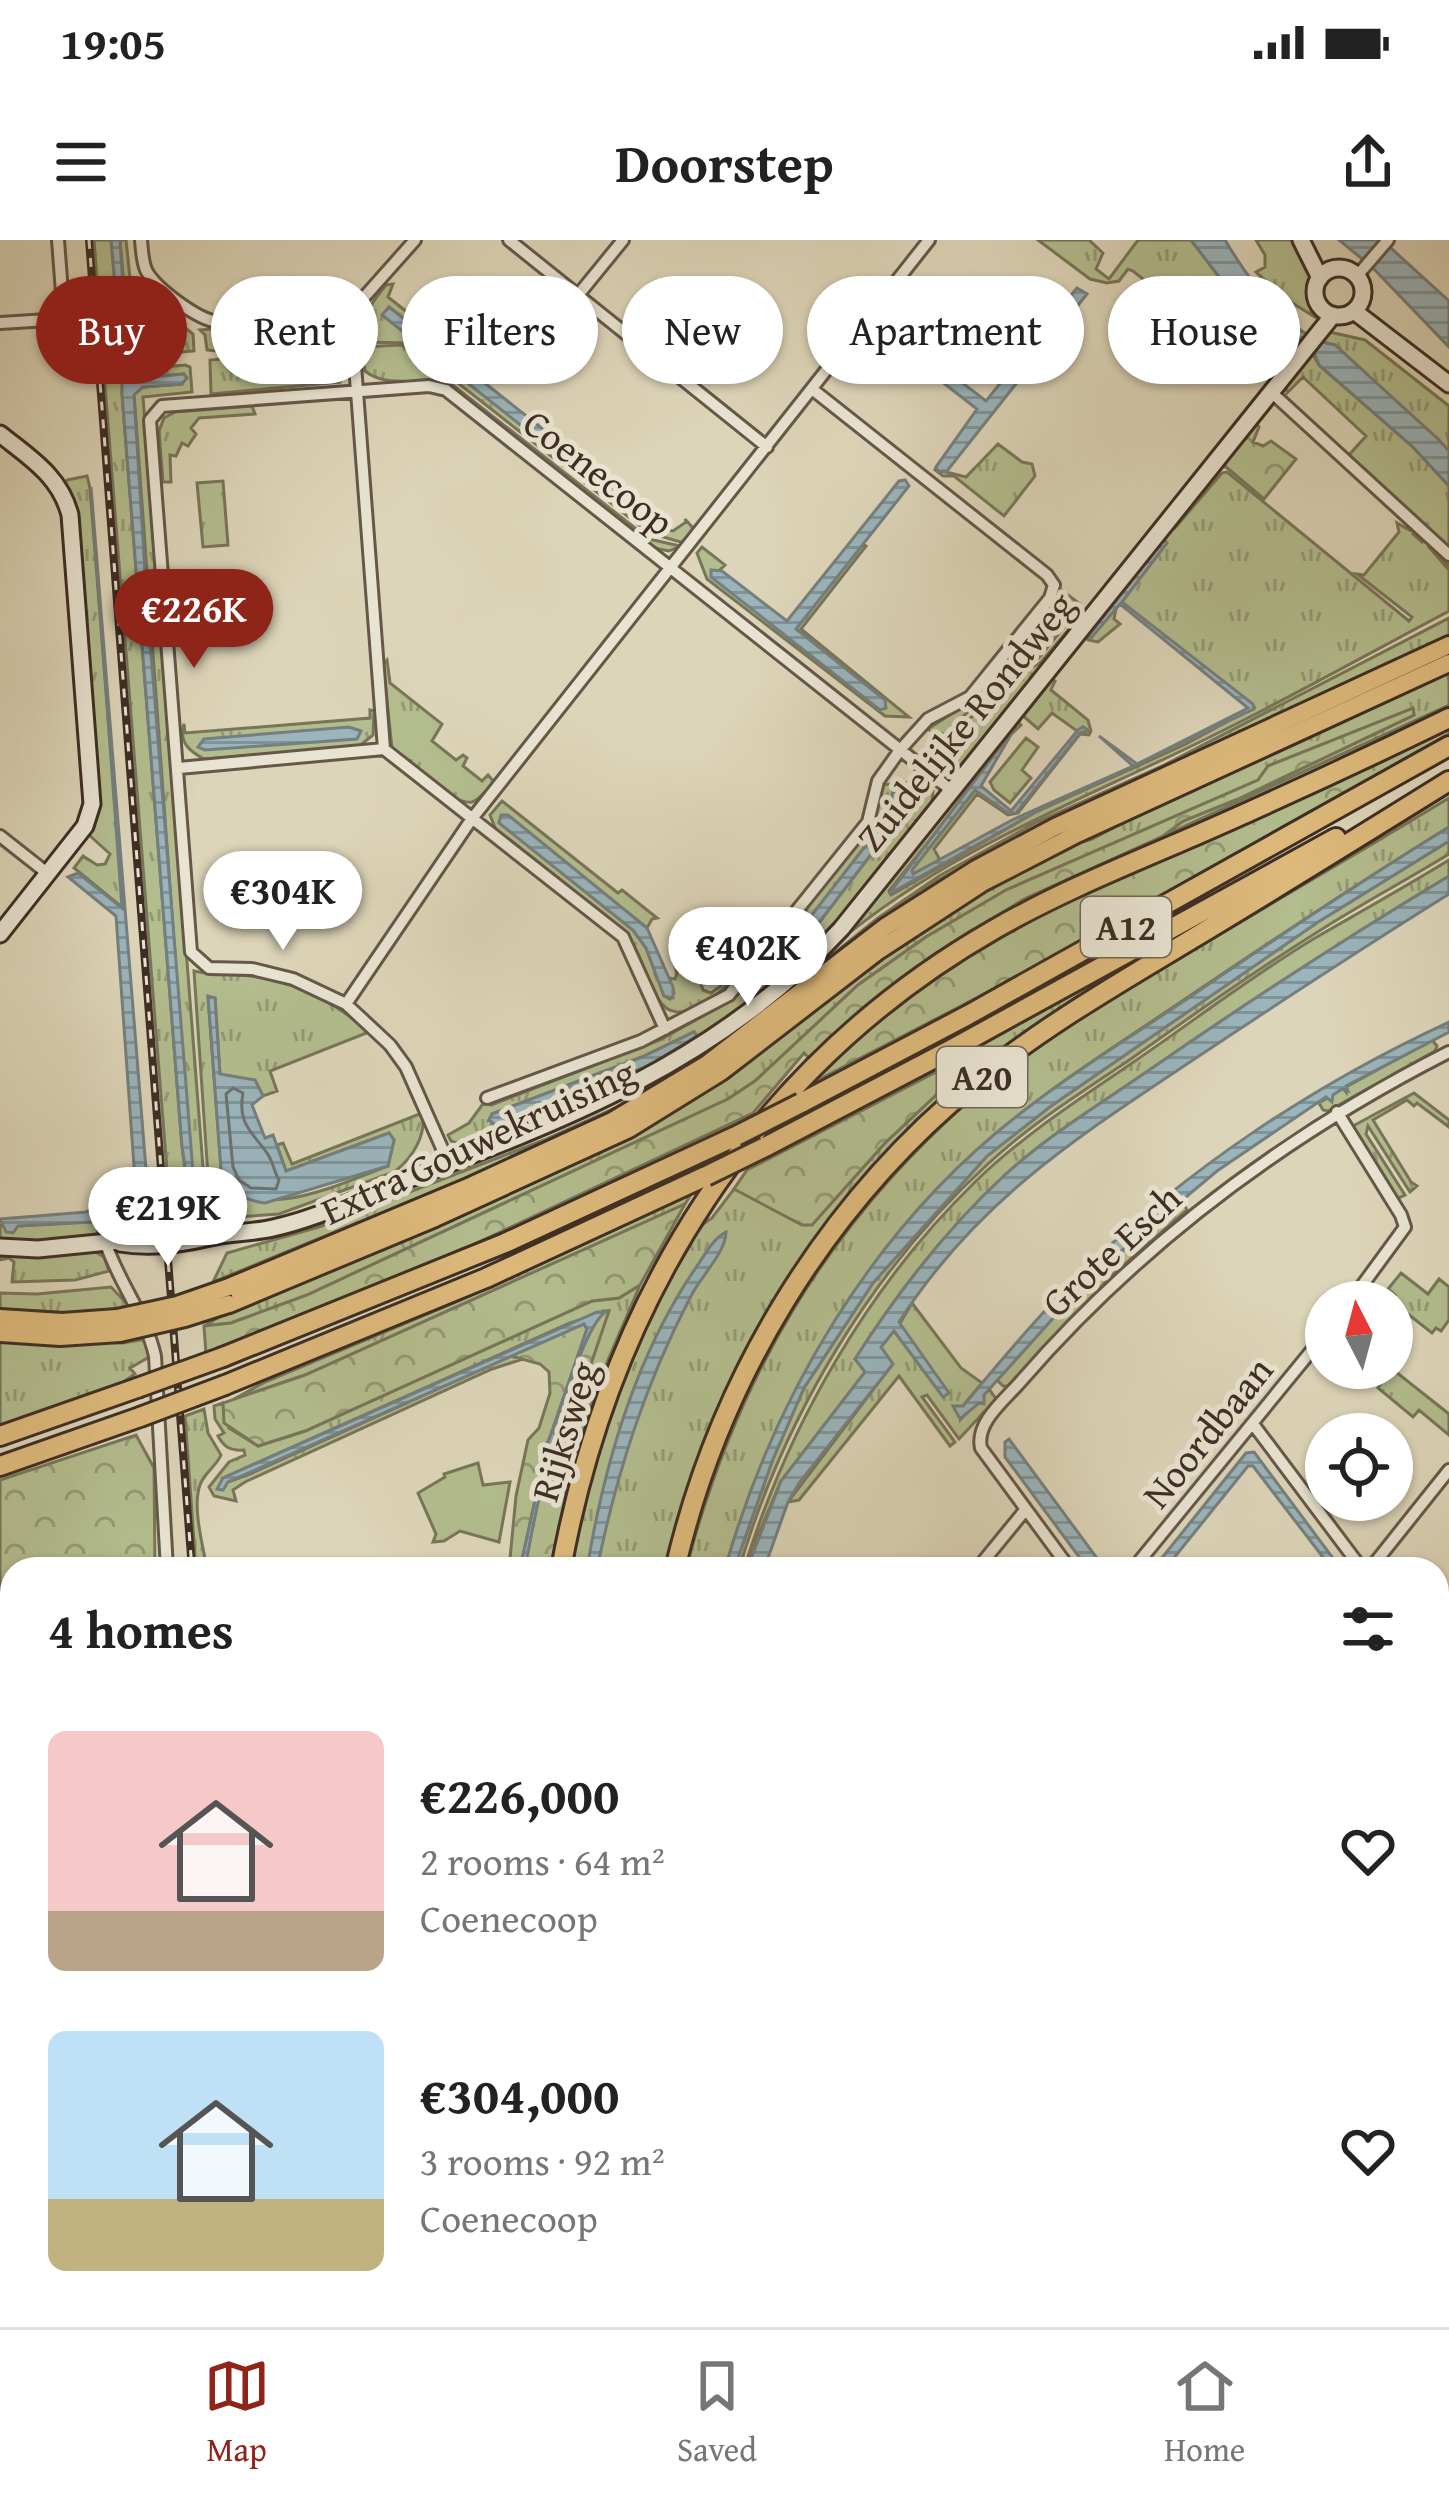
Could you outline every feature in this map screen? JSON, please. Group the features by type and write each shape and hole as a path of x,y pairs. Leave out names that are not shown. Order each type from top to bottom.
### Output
{"highway":[{"name":"Rijksweg","path":"564,1557 588,1449 639,1315 701,1206 760,1126 825,1056 908,987 980,938 1042,904 1449,718"},
{"name":"A12","path":"0,1436 223,1357 505,1243 736,1136 968,1015 1449,746"},
{"name":"A12","path":"0,1466 140,1418 503,1271 706,1176 933,1060 1449,780"},
{"name":"A20","path":"679,1557 718,1432 766,1334 802,1274 854,1204 904,1148 974,1083 1088,1002 1449,780"}],"main road":[{"path":"1301,240 1326,274"},
{"path":"1311,240 1326,274"},
{"path":"1363,270 1358,306 1328,312 1315,294 1326,274 1363,270"},
{"path":"1358,306 1449,383"},
{"name":"Zuidelijke Rondweg","path":"0,1247 23,1250 195,1233 212,1236 294,1223 596,1106 711,1037 829,942 1328,312"},
{"path":"0,434 47,471 70,515 92,804 85,826 0,934"},
{"name":"Extra Gouwekruising","path":"229,1295 612,1121 692,1074 900,916 976,868 1449,645"},
{"name":"Extra Gouwekruising","path":"0,1334 60,1337 229,1295 512,1184 629,1129 721,1072 878,951 996,875 1449,663"},
{"name":"Extra Gouwekruising","path":"0,1318 118,1325"}],"street":[{"path":"0,323 64,319 58,240"},
{"path":"141,240 143,264 151,278 211,321"},
{"path":"378,282 416,240"},
{"path":"509,240 556,276"},
{"path":"594,276 623,240"},
{"name":"Coenecoop","path":"346,1004 471,820 929,240"},
{"path":"1363,270 1387,242"},
{"path":"598,309 767,447"},
{"path":"357,384 384,749"},
{"name":"Coenecoop","path":"449,1164 406,1066 346,1004 292,979 252,969 208,968 190,952 150,419 162,406 429,386 446,390 952,790"},
{"path":"487,1098 664,1029 729,995 868,822 878,781 900,750 928,719 970,697 1050,598 1054,585 1035,565 812,389"},
{"path":"1270,391 1449,555"},
{"path":"179,768 384,749 623,938 664,1029"},
{"path":"0,836 47,873"},
{"name":"Grote Esch","path":"1061,1557 981,1448 982,1426 1125,1271 1203,1205 1337,1112 1449,1052"},
{"path":"1337,1112 1405,1227 1365,1281"},
{"path":"113,1243 118,1278 148,1331 155,1356 166,1557"},
{"name":"Noordbaan","path":"1143,1557 1305,1359"},
{"path":"1253,1424 1357,1557"},
{"path":"1376,1557 1449,1470"},
{"path":"987,1557 1025,1509"}],"green space":[{"path":"94,240 111,240 114,276 97,276"},
{"path":"120,240 126,240 130,276 123,276"},
{"path":"1038,240 1089,240 1103,253 1096,269 1108,283 1090,279"},
{"path":"1138,240 1191,240 1218,276 1139,276 1128,269 1123,276 1111,276"},
{"path":"1256,240 1299,240 1312,278 1315,317 1300,308 1300,276 1256,272 1265,267 1265,255"},
{"path":"393,284 388,297 402,308 402,317 389,307 383,315 402,330 402,343 378,342 378,297 386,285"},
{"path":"187,329 193,334 194,351 187,352"},
{"path":"211,329 211,350 207,350 200,330"},
{"path":"1325,331 1365,340 1449,406 1449,451 1335,345 1317,340"},
{"path":"402,345 402,381 378,378 378,346"},
{"path":"1310,349 1319,365 1412,446 1449,486 1449,548 1349,455 1366,436 1303,377 1300,380 1300,362"},
{"path":"210,360 211,384 318,384 211,394"},
{"path":"187,366 192,392 143,397 204,1180 217,1220 171,1222 105,384 123,384 182,1146 189,1202 193,1202 134,394 143,387 187,384"},
{"path":"438,384 452,384 649,539 680,546 669,551 654,548 449,386"},
{"path":"459,384 470,384 649,526 673,531 685,519 694,529 684,543 649,533"},
{"path":"252,406 255,414 199,418 191,428 196,434 188,446 182,443 176,456 170,455 171,482 163,482 159,431 164,418 175,412"},
{"path":"1254,421 1259,427 1253,442 1263,446 1271,441 1296,459 1264,499 1226,467 1216,466"},
{"path":"998,444 1032,464 1035,476 1004,516 954,476 943,476 934,469 966,477"},
{"path":"1216,466 1221,469 1174,529 1227,472 1409,621 1412,617 1357,574 1364,575 1399,532 1397,523 1411,531 1403,518 1413,534 1449,562 1449,566 1428,546 1449,570 1449,611 1224,730 986,844 910,889 837,943 1017,721 1021,725 1002,743 889,891 891,895 1034,813 1186,744 1254,707 1121,602 1165,539 1117,604 1114,619 1120,624 1098,642 1088,640 1083,632"},
{"path":"87,476 123,908 74,868 83,856 97,865 105,864 110,854 88,834 98,804 65,487 67,480"},
{"path":"223,481 228,545 203,547 197,483"},
{"path":"866,546 801,629 909,717 885,716 707,579 697,553 702,547 725,565 712,577 880,710 885,700 796,629"},
{"path":"1060,589 1080,608 1038,659 1005,676 944,735 928,729 973,700 1014,647 1022,652 1063,601 1057,594"},
{"path":"1449,618 1449,636 1054,818 920,890 725,1043 664,1084 564,1138 213,1282 227,1253 319,1227 544,1140 628,1102 711,1052 878,918 939,876 1035,823 1164,765"},
{"path":"1069,629 1072,632 965,765 947,772 929,762 1007,680 1040,663"},
{"path":"387,660 390,683 442,724 432,741 456,760 463,755 467,758 463,766 482,781 488,775 494,782 475,801 442,790 392,748 383,664"},
{"path":"1449,669 1449,705 1163,836 1183,821 1414,715 1413,709 1268,766 1258,780 1006,890 926,937 858,985 755,1081 728,1099 307,1295 231,1323 204,1326 233,1309 476,1207 927,923 1059,849 1092,839"},
{"path":"1050,678 1055,681 1051,690 1088,720 1089,735 1080,734 1018,813 1008,815 977,794 934,849 940,860 913,874 976,789 1008,813 1018,811 1080,733 1087,731 1083,727 1077,731 1052,713 1038,729 1022,715"},
{"path":"1413,708 1414,715 1024,899 930,957 809,1058 804,1053 753,1113 460,1251 206,1354 204,1326 231,1323 307,1295 728,1099 755,1081 858,985 926,937 1006,890 1258,780 1268,766"},
{"path":"370,710 374,711 373,735 358,747 204,759 190,750 183,736 184,724 185,733 370,718"},
{"path":"1449,728 1449,734 990,991 812,1083 897,1005 992,942 1094,890"},
{"path":"1026,738 1038,747 1022,770 1031,778 1010,803 990,782"},
{"path":"919,775 933,791 932,805 844,918 793,967 724,1020 642,1075 472,1149 451,1141 448,1135 469,1123 485,1101 491,1105 660,1040 733,999 873,825 882,785 911,782","holes":["908,794 907,807 796,953 779,971 773,967","694,1032 697,1036 647,1066 489,1120 492,1114 642,1057"]},
{"path":"1449,798 1449,827 1064,1081 1013,1119 943,1184 862,1282 795,1391 768,1449 729,1557 689,1557 706,1500 759,1372 829,1255 918,1149 970,1100 1076,1021"},
{"path":"502,801 657,918 647,928 565,863 500,823 633,930 646,948 664,996 670,999 674,993 669,978 675,979 677,973 672,955 685,975 699,978 703,990 711,993 756,940 761,944 735,976 702,1005 689,1011 668,1009 654,993 628,938 497,833 490,815"},
{"path":"1449,841 1449,854 1292,948 1056,1109 946,1205 906,1250 837,1349 780,1456 743,1557 738,1557 804,1388 873,1283 987,1156 1051,1106 1318,922"},
{"path":"1449,860 1449,876 1075,1120 985,1194 925,1261 855,1359 866,1371 781,1481 748,1557 783,1463 836,1361 866,1313 936,1223 975,1182 1052,1118 1315,938"},
{"path":"1153,951 1070,1005 839,1211 788,1280 725,1394 692,1477 670,1557 570,1557 613,1384 693,1231 712,1218 734,1189 812,1224 885,1143 951,1081 944,1068"},
{"path":"194,971 267,979 299,988 329,1002 369,1032 270,1071 277,1091 263,1096 255,1080 220,1075 215,998 208,997 221,1169 234,1187 251,1197 297,1197 388,1166 394,1140 389,1133 286,1171 277,1145 283,1143 292,1164 422,1113 420,1137 407,1160 394,1172 279,1214 224,1218 208,1176"},
{"path":"1432,1040 1435,1051 1323,1110 1319,1103"},
{"path":"944,1068 952,1080 885,1143 812,1225 802,1225 734,1189 747,1170"},
{"path":"1414,1093 1449,1120 1449,1127 1407,1100 1373,1120 1417,1186 1410,1192 1368,1126 1366,1134 1405,1195 1396,1199 1353,1126"},
{"path":"692,1193 685,1204 669,1213 305,1375 234,1399 265,1382 454,1303"},
{"path":"1182,1201 1187,1210 1111,1276 1008,1386 997,1380 1082,1286"},
{"path":"685,1204 640,1285 619,1298 592,1301 305,1431 258,1446 224,1423 223,1403 305,1375"},
{"path":"147,1218 150,1226 98,1230 97,1238 0,1242 0,1225 15,1230 17,1226"},
{"path":"92,1250 104,1257 109,1271 75,1280 12,1282 14,1262 0,1260 0,1253"},
{"path":"1439,1279 1449,1287 1449,1320 1441,1331 1436,1328 1432,1333 1413,1318 1413,1282 1428,1294"},
{"path":"640,1285 597,1386 571,1471 557,1461 608,1311 570,1323 223,1478 228,1482 250,1474 511,1356 523,1359 245,1482 233,1490 236,1501 214,1496 209,1487 229,1462 245,1455 244,1450 231,1449 220,1440 218,1436 224,1433 214,1406 223,1403 229,1428 258,1446 305,1431 592,1301 619,1298"},
{"path":"111,1287 130,1307 76,1313 0,1309 0,1293"},
{"path":"912,1303 961,1368 982,1383 963,1406 961,1419 989,1389 996,1399 959,1439 927,1395 922,1397 955,1442 950,1446 899,1376 799,1500 788,1502 892,1365 881,1347 894,1330 943,1396 899,1325"},
{"path":"603,1311 609,1311 558,1461 571,1471 553,1557 527,1557 565,1397"},
{"path":"584,1324 587,1329 547,1446 523,1557 510,1557 516,1496 528,1440 539,1428 550,1393 549,1372 540,1364 511,1356"},
{"path":"0,1339 123,1343 146,1339 151,1356 130,1368 135,1374 123,1382 0,1425"},
{"path":"1413,1385 1449,1414 1449,1435 1419,1410 1413,1417 1379,1389"},
{"path":"204,1409 208,1433 221,1455 203,1479 197,1497 205,1557 195,1557 185,1416"},
{"path":"136,1435 154,1468 155,1557 0,1557 0,1480"},
{"path":"478,1463 483,1485 510,1482 499,1542 460,1531 433,1542 436,1534 418,1493 444,1474"}],"water":[{"path":"111,240 120,240 122,276 114,276"},
{"path":"1191,240 1225,240 1249,276 1218,276"},
{"path":"1339,240 1382,240 1449,301 1449,347 1372,267"},
{"path":"389,307 402,317 402,331 382,315"},
{"path":"1300,329 1335,345 1438,439 1449,451 1449,486 1412,446 1319,365 1314,352 1300,341"},
{"path":"122,384 182,384 143,387 134,395 192,1159 194,1201 190,1202 182,1146"},
{"path":"469,384 486,384 655,518 657,525 649,527"},
{"path":"945,384 964,384 986,401 1000,384 1016,384 947,471 938,471 936,467 977,409"},
{"path":"899,481 909,486 796,629 885,700 886,708 880,710 711,577 711,570 722,571 787,621"},
{"path":"91,487 150,1219 18,1226 13,1233 6,1232 0,1219 86,1212 136,1194 116,916 68,877 78,873 122,908"},
{"path":"1164,539 1167,543 1122,602 1254,709 1034,813 889,894 1016,726 981,786 1011,811 1078,730 1088,730 1080,733 1016,813 1008,813 975,790 913,874 1012,820 1133,766 1099,736 1137,764 1248,708 1120,604 1088,636"},
{"path":"349,727 361,731 357,739 198,747 204,739"},
{"path":"893,791 908,794 907,807 796,953 779,971 774,970 773,965 887,818"},
{"path":"501,815 508,815 647,928 673,987 673,998 664,996 646,948 633,930 499,823"},
{"path":"1449,827 1449,841 1318,922 1051,1106 987,1156 873,1283 804,1388 738,1557 729,1557 771,1441 801,1379 874,1263 918,1210 1017,1116"},
{"path":"1449,876 1449,894 1111,1115 996,1205 929,1279 899,1322 949,1393 943,1397 894,1331 881,1347 893,1364 799,1483 768,1557 752,1557 781,1481 865,1372 855,1359 925,1261 964,1216 1022,1160 1075,1120"},
{"path":"208,996 215,998 220,1074 255,1080 263,1096 252,1105 265,1138 273,1135 286,1171 389,1133 394,1140 388,1166 265,1203 233,1189 221,1169"},
{"path":"1449,1022 1449,1032 1346,1086 1348,1091 1333,1095 1332,1102 1326,1097 1217,1171 1082,1286 984,1395 984,1404 960,1419 953,1406 963,1406 1064,1291 1162,1200 1301,1102"},
{"path":"694,1032 697,1036 648,1066 495,1125 489,1120 492,1114 642,1057"},
{"path":"726,1232 646,1395 600,1557 589,1557 613,1451 640,1373 675,1300"},
{"path":"605,1312 592,1329 567,1393 528,1557 523,1557 547,1446 587,1329 584,1324 217,1489 223,1478"},
{"path":"1009,1439 1096,1557 1079,1557 1005,1457"},
{"path":"1254,1452 1332,1557 1323,1557 1253,1466 1248,1466 1175,1557 1163,1557 1246,1453"}],"railway":[{"path":"89,240 191,1557"}]}
